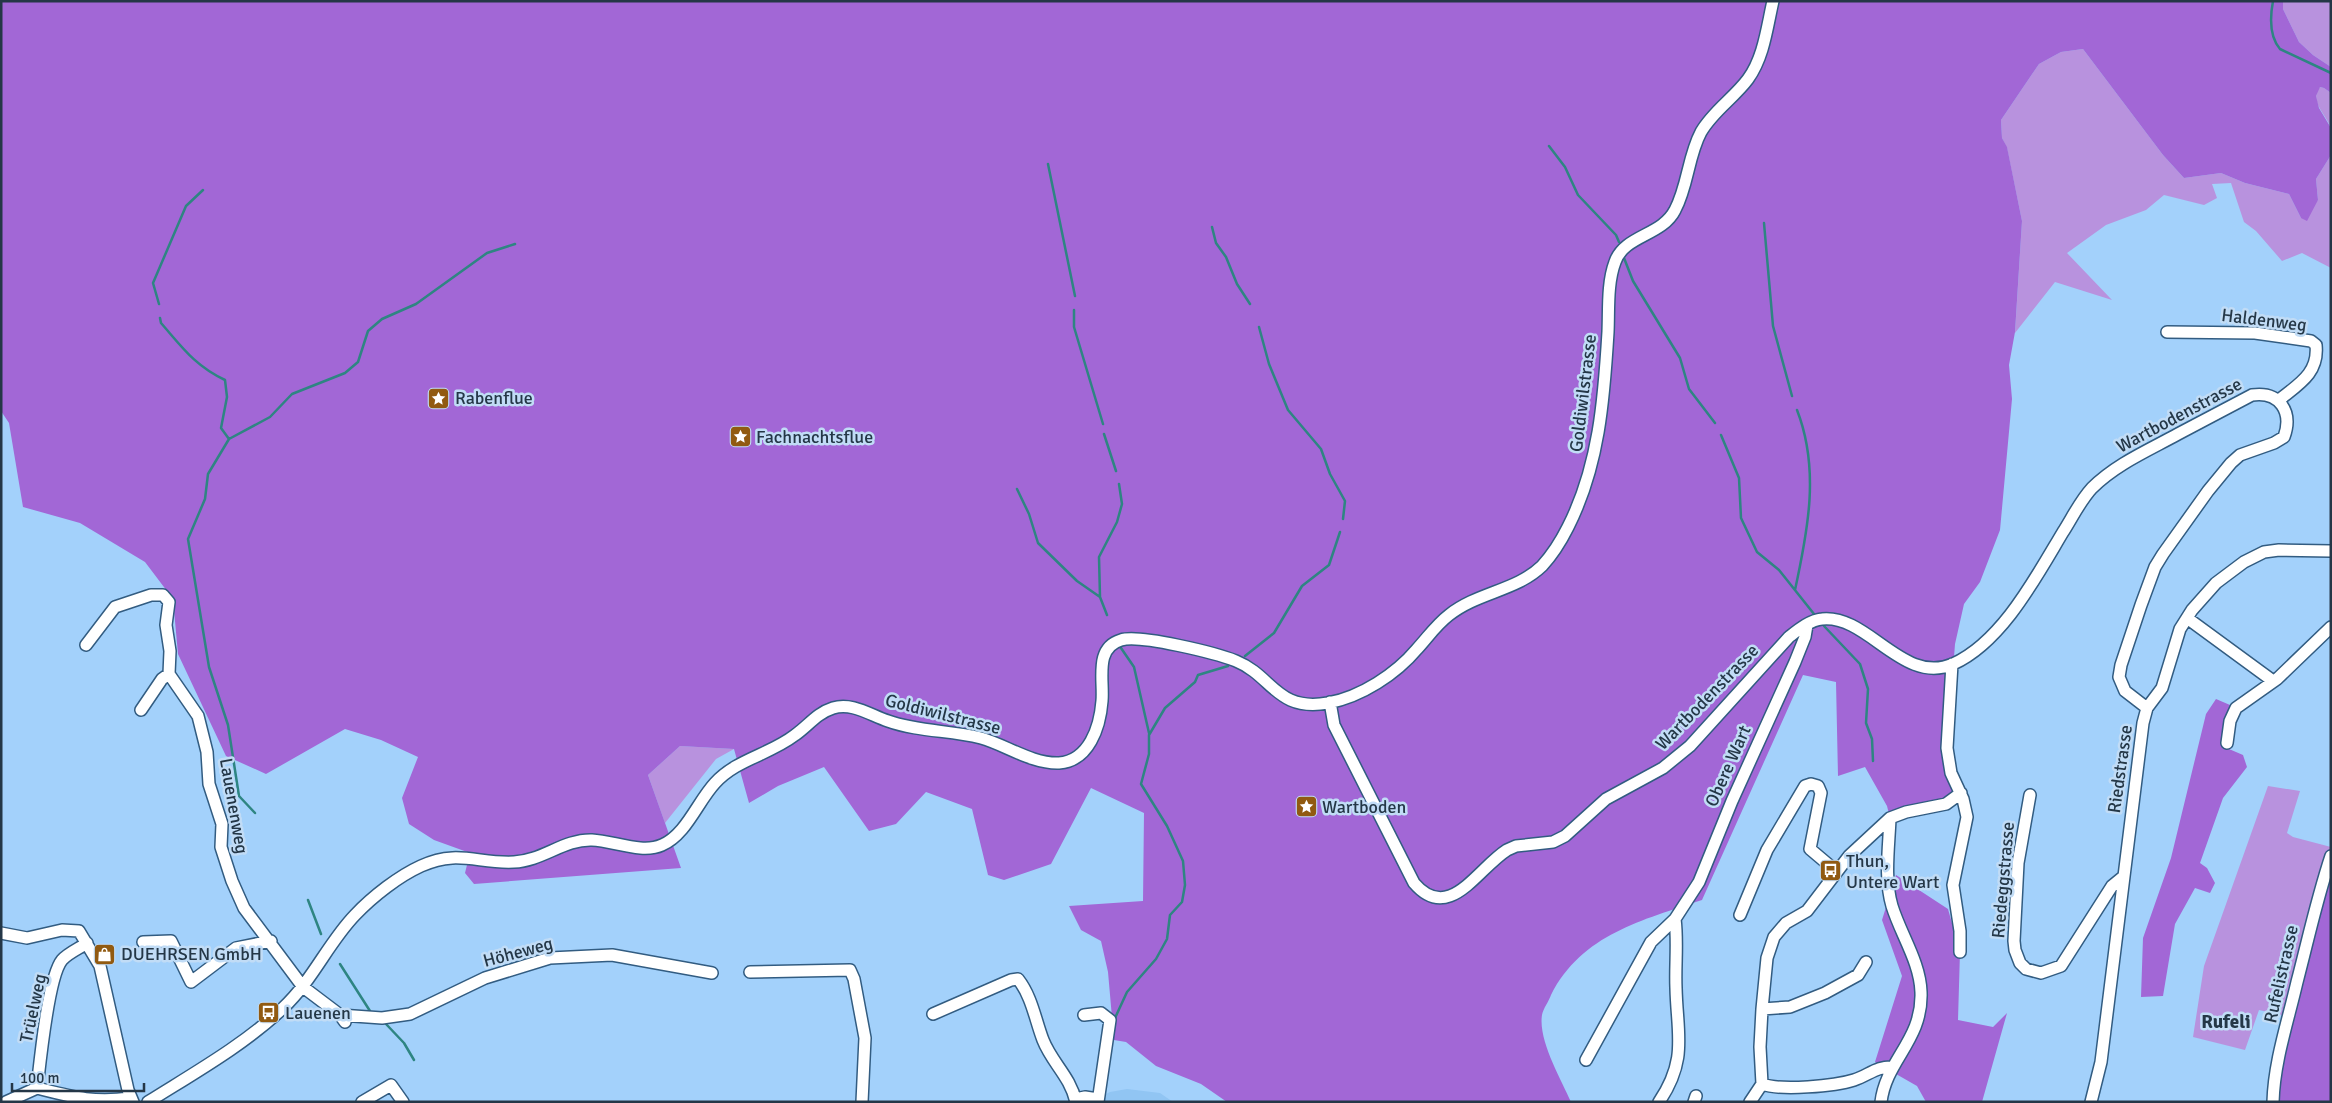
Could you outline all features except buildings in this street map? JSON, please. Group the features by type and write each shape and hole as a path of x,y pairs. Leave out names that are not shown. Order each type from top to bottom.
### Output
{"street":[{"name":"Goldiwilstrasse","path":"149,1102 225,1053 279,1012 304,987 354,916 414,869 437,859 457,856 511,863 530,860 574,841 595,840 646,848 664,845 680,829 714,784 734,766 769,753 798,733 823,711 845,705 893,723 928,732 983,739 1046,762 1068,762 1084,751 1096,735 1102,703 1101,669 1104,655 1110,644 1126,637 1142,638 1237,661 1251,670 1281,696 1311,704 1330,702 1350,696 1382,680 1416,652 1433,629 1446,617 1478,597 1517,583 1535,572 1550,557 1580,503 1592,466 1604,398 1611,278 1618,254 1626,246 1659,229 1675,210 1695,145 1706,124 1738,90 1756,65 1762,51 1774,1"},
{"name":"Haldenweg","path":"2167,332 2255,333 2311,341 2316,345 2317,354 2311,373 2279,400"},
{"name":"Wartbodenstrasse","path":"1330,702 1334,725 1414,883 1428,897 1442,900 1454,896 1507,850 1516,846 1552,842 1565,836 1606,799 1663,768 1690,746 1789,637 1807,625 1821,619 1836,620 1850,625 1894,655 1917,665 1932,667 1952,664 1982,645 2004,622 2079,506 2103,478 2143,452 2252,395 2268,395 2279,400"},
{"path":"2147,708 2126,691 2119,677 2132,631 2155,567 2208,491 2231,463 2240,455 2274,443 2284,437 2288,418 2286,410 2279,400"},
{"name":"Riedstrasse","path":"2091,1102 2101,1062 2143,723 2147,708 2162,688 2174,646 2187,618 2216,583 2244,562 2260,553 2279,550 2331,551"},
{"path":"86,645 115,607 151,595 163,594 169,602 166,625 170,651 169,674 162,679 141,710"},
{"path":"2187,618 2273,681"},
{"name":"Obere Wart","path":"1586,1060 1651,942 1676,919 1699,882 1735,792 1795,662 1805,637 1807,625"},
{"path":"2227,743 2232,713 2273,681 2331,627"},
{"path":"1952,664 1947,748 1951,773 1966,807 1967,817 1953,885 1960,931 1960,952"},
{"name":"Lauenenweg","path":"169,674 198,716 207,752 209,784 222,824 221,847 232,881 244,908 271,941 304,987 342,1019"},
{"path":"1740,915 1767,850 1805,786 1810,784 1818,786 1821,793 1810,849 1836,871"},
{"path":"1750,1102 1762,1084 1760,1047 1762,1009 1767,958 1774,937 1786,923 1807,911 1836,871 1863,840 1890,818 1906,812 1941,806 1960,793"},
{"name":"Riedeggstrasse","path":"2030,795 2018,863 2014,941 2016,957 2026,969 2041,973 2060,966 2112,886 2123,877"},
{"path":"1882,1102 1884,1086 1893,1067 1912,1038 1919,1017 1921,993 1919,975 1892,906 1889,891 1890,818"},
{"name":"Rufelistrasse","path":"2273,1102 2276,1074 2313,915 2331,856"},
{"path":"1660,1102 1669,1087 1680,1042 1676,990 1676,919"},
{"path":"1,933 28,938 71,929 79,931 100,966 132,1100 84,1100 37,1088 6,1102"},
{"path":"143,942 171,941 191,982 236,948 271,941"},
{"name":"Trüelweg","path":"37,1088 46,1014 56,976 62,961 87,943"},
{"name":"Höheweg","path":"342,1019 382,1018 410,1014 485,978 550,958 612,955 712,973"},
{"path":"1762,1009 1790,1007 1825,993 1858,975 1866,962"},
{"path":"750,972 850,970 854,979 865,1038 862,1102"},
{"path":"933,1014 1011,980 1018,979 1033,1007 1044,1042 1068,1078 1076,1100 1085,1097 1098,1101 1110,1020 1101,1013 1084,1015"},
{"path":"1762,1084 1771,1086 1832,1085 1864,1077 1882,1067 1893,1067"},
{"path":"362,1102 392,1085 403,1102"}],"shaded area":[{"path":"1,1 2283,1 2283,9 2299,42 2313,55 2331,67 2331,93 2320,87 2316,96 2319,108 2331,128 2331,155 2316,179 2318,200 2307,221 2301,218 2289,194 2245,183 2221,173 2184,178 2163,155 2083,49 2061,52 2039,64 2001,120 2002,138 2007,147 2022,221 2015,332 2009,365 2012,399 2000,530 1980,582 1964,604 1955,644 1947,748 1961,793 1890,818 1887,806 1865,767 1838,776 1836,682 1803,675 1702,900 1636,923 1597,943 1579,957 1564,974 1551,995 1542,1015 1543,1036 1551,1059 1571,1102 1227,1102 1201,1084 1156,1066 1126,1042 1114,1040 1108,972 1101,941 1081,930 1069,906 1143,901 1144,813 1091,788 1051,864 1004,880 988,875 972,809 926,792 896,824 869,831 824,767 778,786 749,803 734,749 680,746 648,775 681,868 474,884 465,873 470,853 434,840 409,824 402,798 418,757 381,740 345,729 266,774 226,756 178,654 173,599 145,562 80,523 23,507 9,423 1,411"},
{"path":"2283,1 2331,1 2331,67 2313,55 2299,42 2283,9"},
{"path":"2083,49 2163,155 2184,178 2221,173 2245,183 2289,194 2301,218 2318,200 2316,179 2331,155 2331,268 2302,253 2282,261 2256,231 2244,222 2231,183 2212,184 2217,198 2204,205 2164,195 2146,210 2106,225 2067,253 2112,300 2055,282 2015,333 2022,221 2007,148 2002,138 2001,120 2039,64 2061,52"},
{"path":"2320,87 2331,93 2331,128 2317,103 2316,97"},
{"path":"2216,699 2230,705 2222,746 2243,755 2247,767 2223,798 2200,863 2207,868 2215,883 2210,893 2195,888 2175,924 2163,996 2141,997 2143,938 2171,858 2206,714"},
{"path":"680,746 734,749 716,759 665,823 648,775"},
{"path":"2268,786 2300,791 2287,833 2293,837 2331,847 2331,856 2289,1017 2259,1010 2245,1050 2193,1037 2204,966"},
{"path":"2331,856 2331,1102 2273,1102"},
{"path":"1896,875 1948,909 1960,952 1958,1020 1993,1027 2007,1013 1982,1102 1926,1102 1917,1086 1875,1062 1902,976 1882,920"},
{"path":"1127,1089 1160,1093 1173,1102 1102,1102 1102,1096 1110,1092"}],"waterway":[{"path":"2273,1 2271,26 2276,44 2280,49 2331,73"},
{"path":"1549,146 1565,167 1578,195 1616,235 1619,242"},
{"path":"1048,164 1075,296"},
{"path":"159,304 153,283 186,206 203,190"},
{"path":"1764,223 1773,326 1792,396"},
{"path":"1212,227 1216,243 1226,257 1237,284 1250,304"},
{"path":"255,813 239,796 228,725 209,667 188,539 205,499 208,474 229,439 270,417 292,394 345,373 358,362 368,331 382,319 416,304 487,253 515,244"},
{"path":"1624,258 1633,281 1680,358 1689,389 1715,423"},
{"path":"1074,310 1074,327 1103,424"},
{"path":"160,318 161,323 197,362 214,375 225,380 227,397 221,428 229,439"},
{"path":"1259,327 1269,364 1288,410 1321,449 1330,474 1345,501 1343,519"},
{"path":"1795,590 1810,500 1808,455 1804,432 1797,410"},
{"path":"1104,434 1116,471"},
{"path":"1721,435 1739,478 1741,518 1757,552 1779,570 1814,614"},
{"path":"1107,615 1100,597 1099,557 1117,522 1122,504 1119,484"},
{"path":"1017,489 1029,514 1038,543 1077,581 1100,597"},
{"path":"1245,656 1274,633 1302,586 1329,565 1340,532"},
{"path":"1824,626 1860,664 1868,689 1866,723 1872,739 1873,761"},
{"path":"1121,648 1134,667 1149,733"},
{"path":"1115,1018 1127,992 1156,959 1167,939 1170,915 1182,902 1185,885 1183,861 1167,826 1141,784 1149,754 1149,735 1165,708 1195,682 1198,675 1228,666"},
{"path":"308,900 321,934"},
{"path":"340,964 370,1011"},
{"path":"386,1024 404,1043 414,1060"}],"place":[{"name":"Rabenflue","path":"439,398"},
{"name":"Fachnachtsflue","path":"740,437"},
{"name":"Wartboden","path":"1306,807"},
{"name":"Thun, Untere Wart","path":"1830,871"},
{"name":"DUEHRSEN GmbH","path":"105,954"},
{"name":"Lauenen","path":"269,1013"}],"district":[{"name":"Rufeli","path":"2226,1022"}]}
